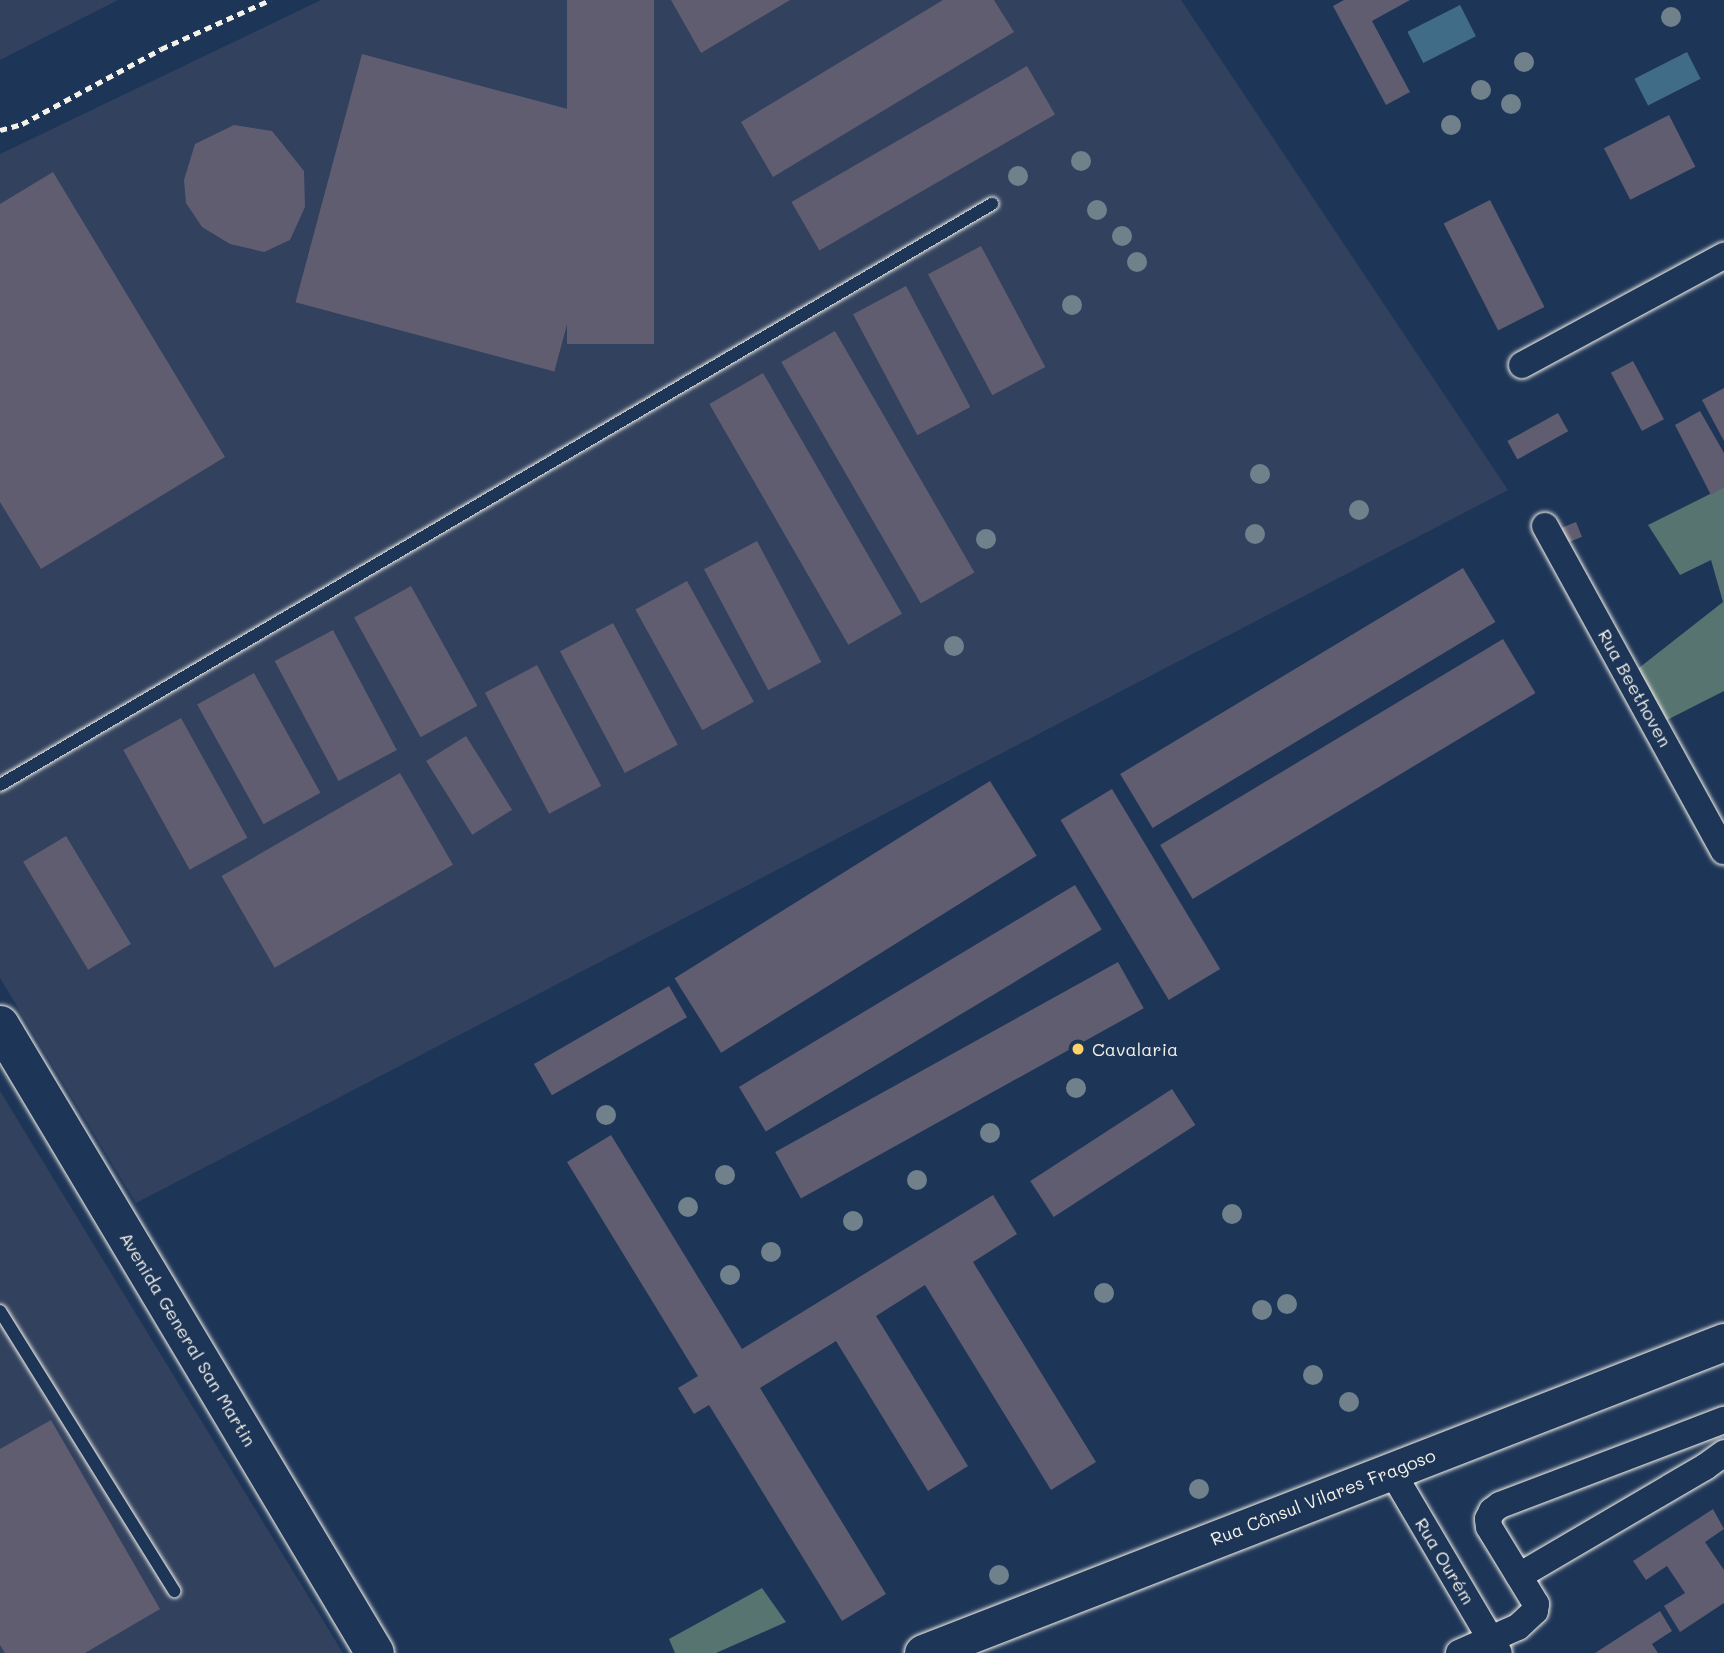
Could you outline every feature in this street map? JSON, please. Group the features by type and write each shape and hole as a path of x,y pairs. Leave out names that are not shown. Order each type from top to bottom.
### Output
{"main road":[{"name":"Avenida General San Martin","path":"0,1025 375,1653"}],"street":[{"path":"1522,365 1724,256"},
{"name":"Rua Beethoven","path":"1545,526 1724,851"},
{"name":"Rua Cônsul Vilares Fragoso","path":"923,1653 1724,1342"},
{"path":"1459,1653 1495,1646 1535,1611 1536,1604 1489,1527 1489,1515 1500,1504 1724,1420"},
{"path":"1519,1576 1705,1467 1724,1452"},
{"name":"Rua Ourém","path":"1391,1470 1495,1646"}],"lane":[{"path":"0,785 992,204"},
{"path":"0,1311 6,1332 174,1591"}],"path":[{"path":"0,130 22,124 161,49 270,0"}],"shaded area":[{"path":"0,0 118,0 0,60"},
{"path":"321,0 1181,0 1508,490 136,1203 0,978 0,154"},
{"path":"1460,5 1476,36 1423,63 1407,32"},
{"path":"1687,52 1701,79 1648,106 1634,79"},
{"path":"0,1091 343,1653 0,1653"}],"green space":[{"path":"1724,487 1724,691 1661,723 1635,671 1723,602 1711,560 1680,575 1648,525"},
{"path":"762,1588 786,1622 716,1653 675,1653 669,1639"}],"building":[{"path":"567,0 654,0 654,344 567,344"},
{"path":"671,0 790,0 701,53"},
{"path":"943,0 994,0 1014,32 773,177 741,122"},
{"path":"1344,0 1410,0 1372,21 1410,92 1386,105 1333,6"},
{"path":"362,54 621,123 554,372 295,302"},
{"path":"1027,66 1055,114 819,250 791,202"},
{"path":"1669,115 1695,167 1630,200 1604,148"},
{"path":"234,125 272,131 304,171 305,207 290,240 264,252 230,244 202,227 186,203 184,180 195,144"},
{"path":"53,172 225,457 41,569 0,502 0,204"},
{"path":"1490,200 1544,307 1498,331 1444,224"},
{"path":"981,246 1045,367 992,395 928,274"},
{"path":"906,286 970,407 917,435 853,314"},
{"path":"835,331 974,573 921,604 781,362"},
{"path":"1633,361 1664,419 1642,431 1611,373"},
{"path":"763,373 902,614 848,645 709,404"},
{"path":"1724,388 1724,441 1702,400"},
{"path":"1700,411 1724,453 1724,487 1711,495 1675,425"},
{"path":"1558,413 1568,431 1517,459 1507,441"},
{"path":"1576,522 1582,537 1561,545 1555,531"},
{"path":"757,541 821,662 768,690 704,569"},
{"path":"1463,568 1495,622 1153,828 1120,774"},
{"path":"687,581 754,702 702,730 635,610"},
{"path":"411,586 477,706 421,737 354,618"},
{"path":"613,623 678,745 625,773 560,651"},
{"path":"333,630 397,750 339,781 275,661"},
{"path":"1503,639 1535,693 1193,899 1160,845"},
{"path":"537,665 601,786 549,814 485,693"},
{"path":"254,673 320,793 264,824 197,705"},
{"path":"181,718 247,838 190,870 123,750"},
{"path":"466,736 512,810 472,835 426,761"},
{"path":"400,773 453,865 275,968 222,876"},
{"path":"990,781 1037,856 721,1053 675,978"},
{"path":"1112,789 1220,969 1169,1000 1061,820"},
{"path":"66,836 131,944 88,970 23,862"},
{"path":"1075,885 1102,930 766,1131 739,1087"},
{"path":"1118,962 1144,1008 801,1198 775,1152"},
{"path":"669,986 687,1017 552,1095 534,1064"},
{"path":"1172,1089 1195,1125 1054,1217 1030,1181"},
{"path":"611,1135 742,1349 993,1195 1017,1234 973,1262 1096,1462 1051,1490 925,1285 876,1316 968,1466 928,1491 836,1341 760,1388 886,1594 842,1621 709,1405 694,1414 678,1388 698,1376 567,1162"},
{"path":"51,1420 160,1609 85,1653 5,1653 0,1645 0,1449"},
{"path":"1713,1509 1724,1529 1705,1542 1724,1570 1724,1603 1680,1632 1664,1606 1685,1593 1667,1566 1646,1580 1633,1561"},
{"path":"1660,1611 1672,1631 1652,1644 1658,1653 1595,1653"}],"place":[{"name":"Cavalaria","path":"1078,1049"}]}
